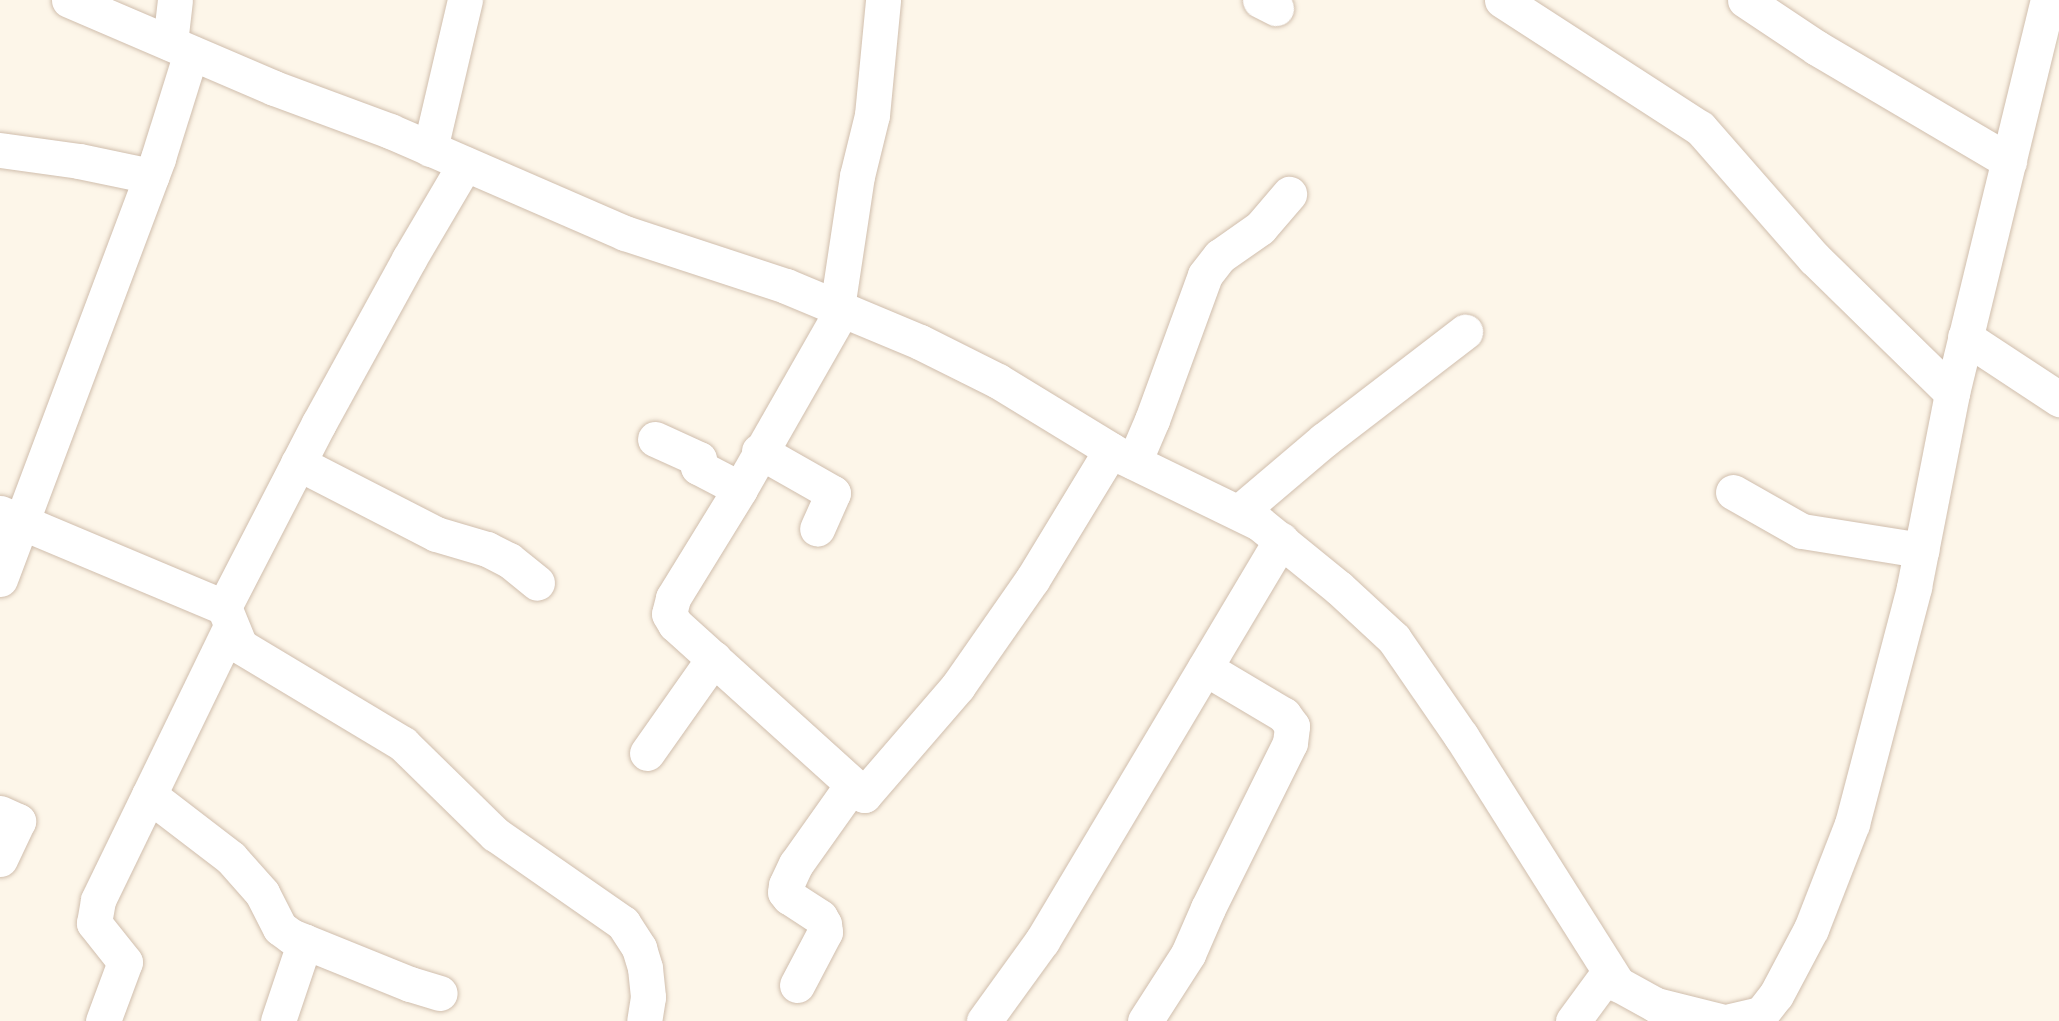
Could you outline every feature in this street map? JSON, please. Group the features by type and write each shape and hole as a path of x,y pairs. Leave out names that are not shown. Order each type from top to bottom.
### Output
{"street":[{"path":"69,0 466,164 625,233 786,286 920,342 998,382 1122,456 1239,512 1281,540 1394,639 1461,736 1609,972 1623,989 1656,1005 1720,1021"},
{"path":"0,579 11,518 151,176 181,48 175,0"},
{"path":"430,149 465,0"},
{"path":"883,0 872,115 857,176 840,309 740,489 669,609 675,624 864,795 958,686 1122,456 1152,420 1205,275 1220,256 1275,213 1289,194"},
{"path":"1502,0 1700,128 1814,258 1952,393"},
{"path":"1745,0 1817,48 2008,161"},
{"path":"1730,1021 1761,1014 1771,1003 1811,929 1839,862 1866,775 1921,550 1952,393 2048,0"},
{"path":"0,150 79,161 151,176"},
{"path":"103,1021 125,962 94,923 98,900 149,795 298,463 409,260 466,164"},
{"path":"1239,512 1324,440 1465,332"},
{"path":"1965,337 2059,400"},
{"path":"655,439 699,459 698,467 740,489"},
{"path":"759,451 833,493 817,529"},
{"path":"298,463 436,534 487,549 509,560 537,583"},
{"path":"1733,492 1802,531 1921,550"},
{"path":"11,518 227,617 240,646 248,652 403,744 495,834 623,923 639,948 645,968 648,997 644,1021"},
{"path":"984,1021 1042,941 1281,540"},
{"path":"647,753 714,658"},
{"path":"1145,1021 1188,954 1290,743 1292,726 1284,715 1205,668"},
{"path":"797,985 825,932 820,917 785,892 786,885 796,864 852,785"},
{"path":"149,795 231,858 262,892 280,928 304,941 410,984 440,993"},
{"path":"0,813 18,821 0,859"},
{"path":"278,1021 304,941"},
{"path":"1573,1021 1609,972"}]}
